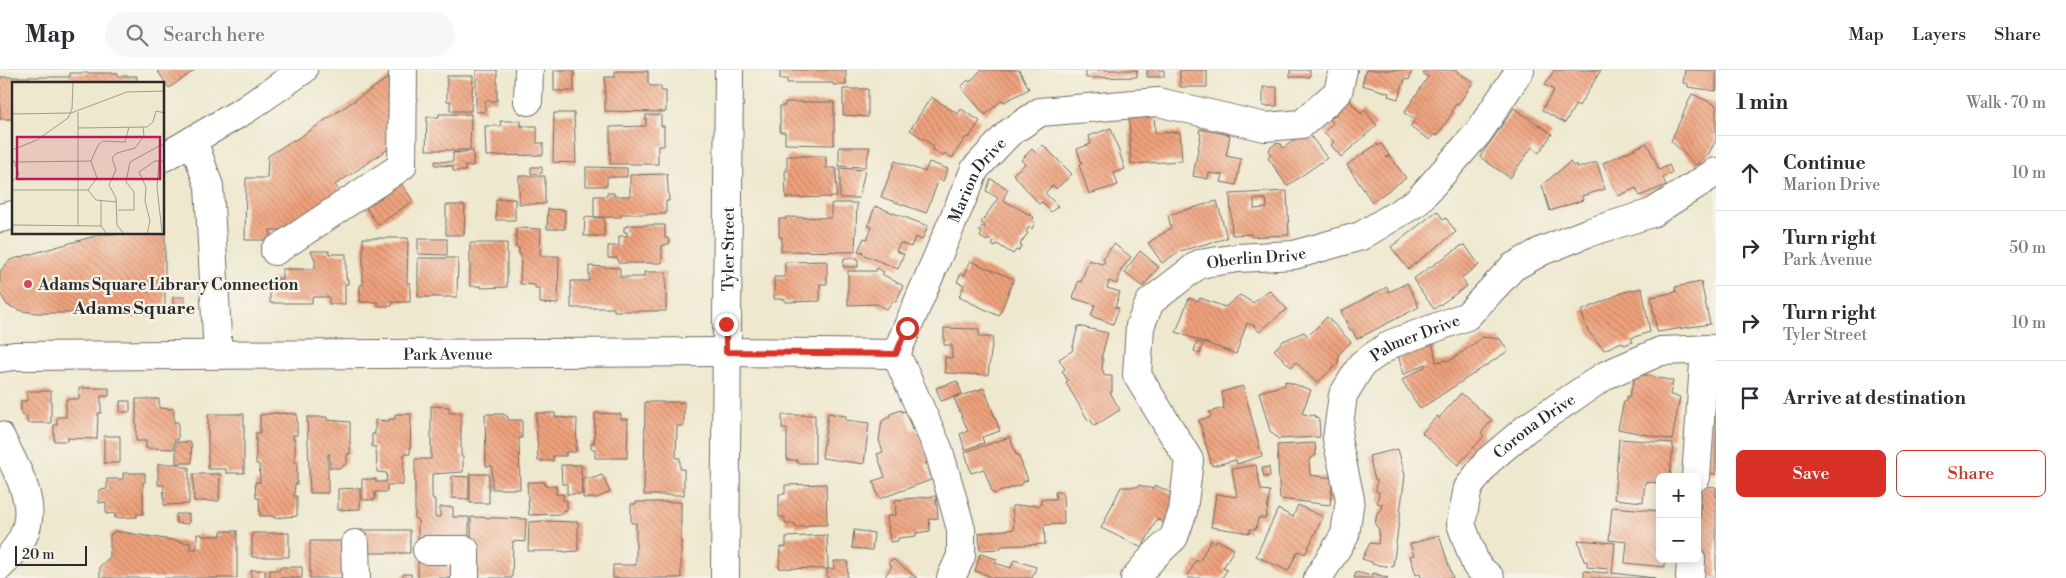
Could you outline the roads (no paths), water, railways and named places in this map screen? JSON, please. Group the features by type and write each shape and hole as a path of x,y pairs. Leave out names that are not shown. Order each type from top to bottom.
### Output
{"street":[{"path":"165,156 245,110 303,70"},
{"path":"275,251 402,166 403,70"},
{"path":"528,101 529,70"},
{"name":"Tyler Street","path":"725,578 729,70"},
{"name":"Marion Drive","path":"896,354 975,169 1009,133 1040,112 1158,102 1265,128 1302,124 1338,92 1343,70"},
{"name":"Oberlin Drive","path":"1135,578 1154,556 1174,538 1183,511 1189,460 1137,375 1140,326 1150,302 1199,264 1238,258 1294,255 1361,236 1417,202 1478,133 1520,70"},
{"path":"193,140 209,186 218,355"},
{"name":"Palmer Drive","path":"1318,578 1345,535 1350,498 1337,439 1343,395 1362,364 1391,344 1466,316 1513,267 1542,251 1588,233 1652,213 1716,172"},
{"path":"1696,473 1710,349"},
{"name":"Corona Drive","path":"1490,578 1476,565 1461,524 1468,488 1488,461 1527,428 1606,375 1661,351 1710,349"},
{"name":"Park Avenue","path":"0,358 14,356 726,352 896,354"},
{"path":"896,354 939,451 961,528 961,556 951,578"},
{"path":"0,436 20,478 29,510 29,520 22,541 17,550 0,566"},
{"path":"355,544 356,578"},
{"path":"427,550 465,550 465,578"},
{"path":"1690,578 1691,563"}],"place":[{"name":"Adams Square Library Connection","path":"28,284"}],"district":[{"name":"Adams Square","path":"134,308"}]}
